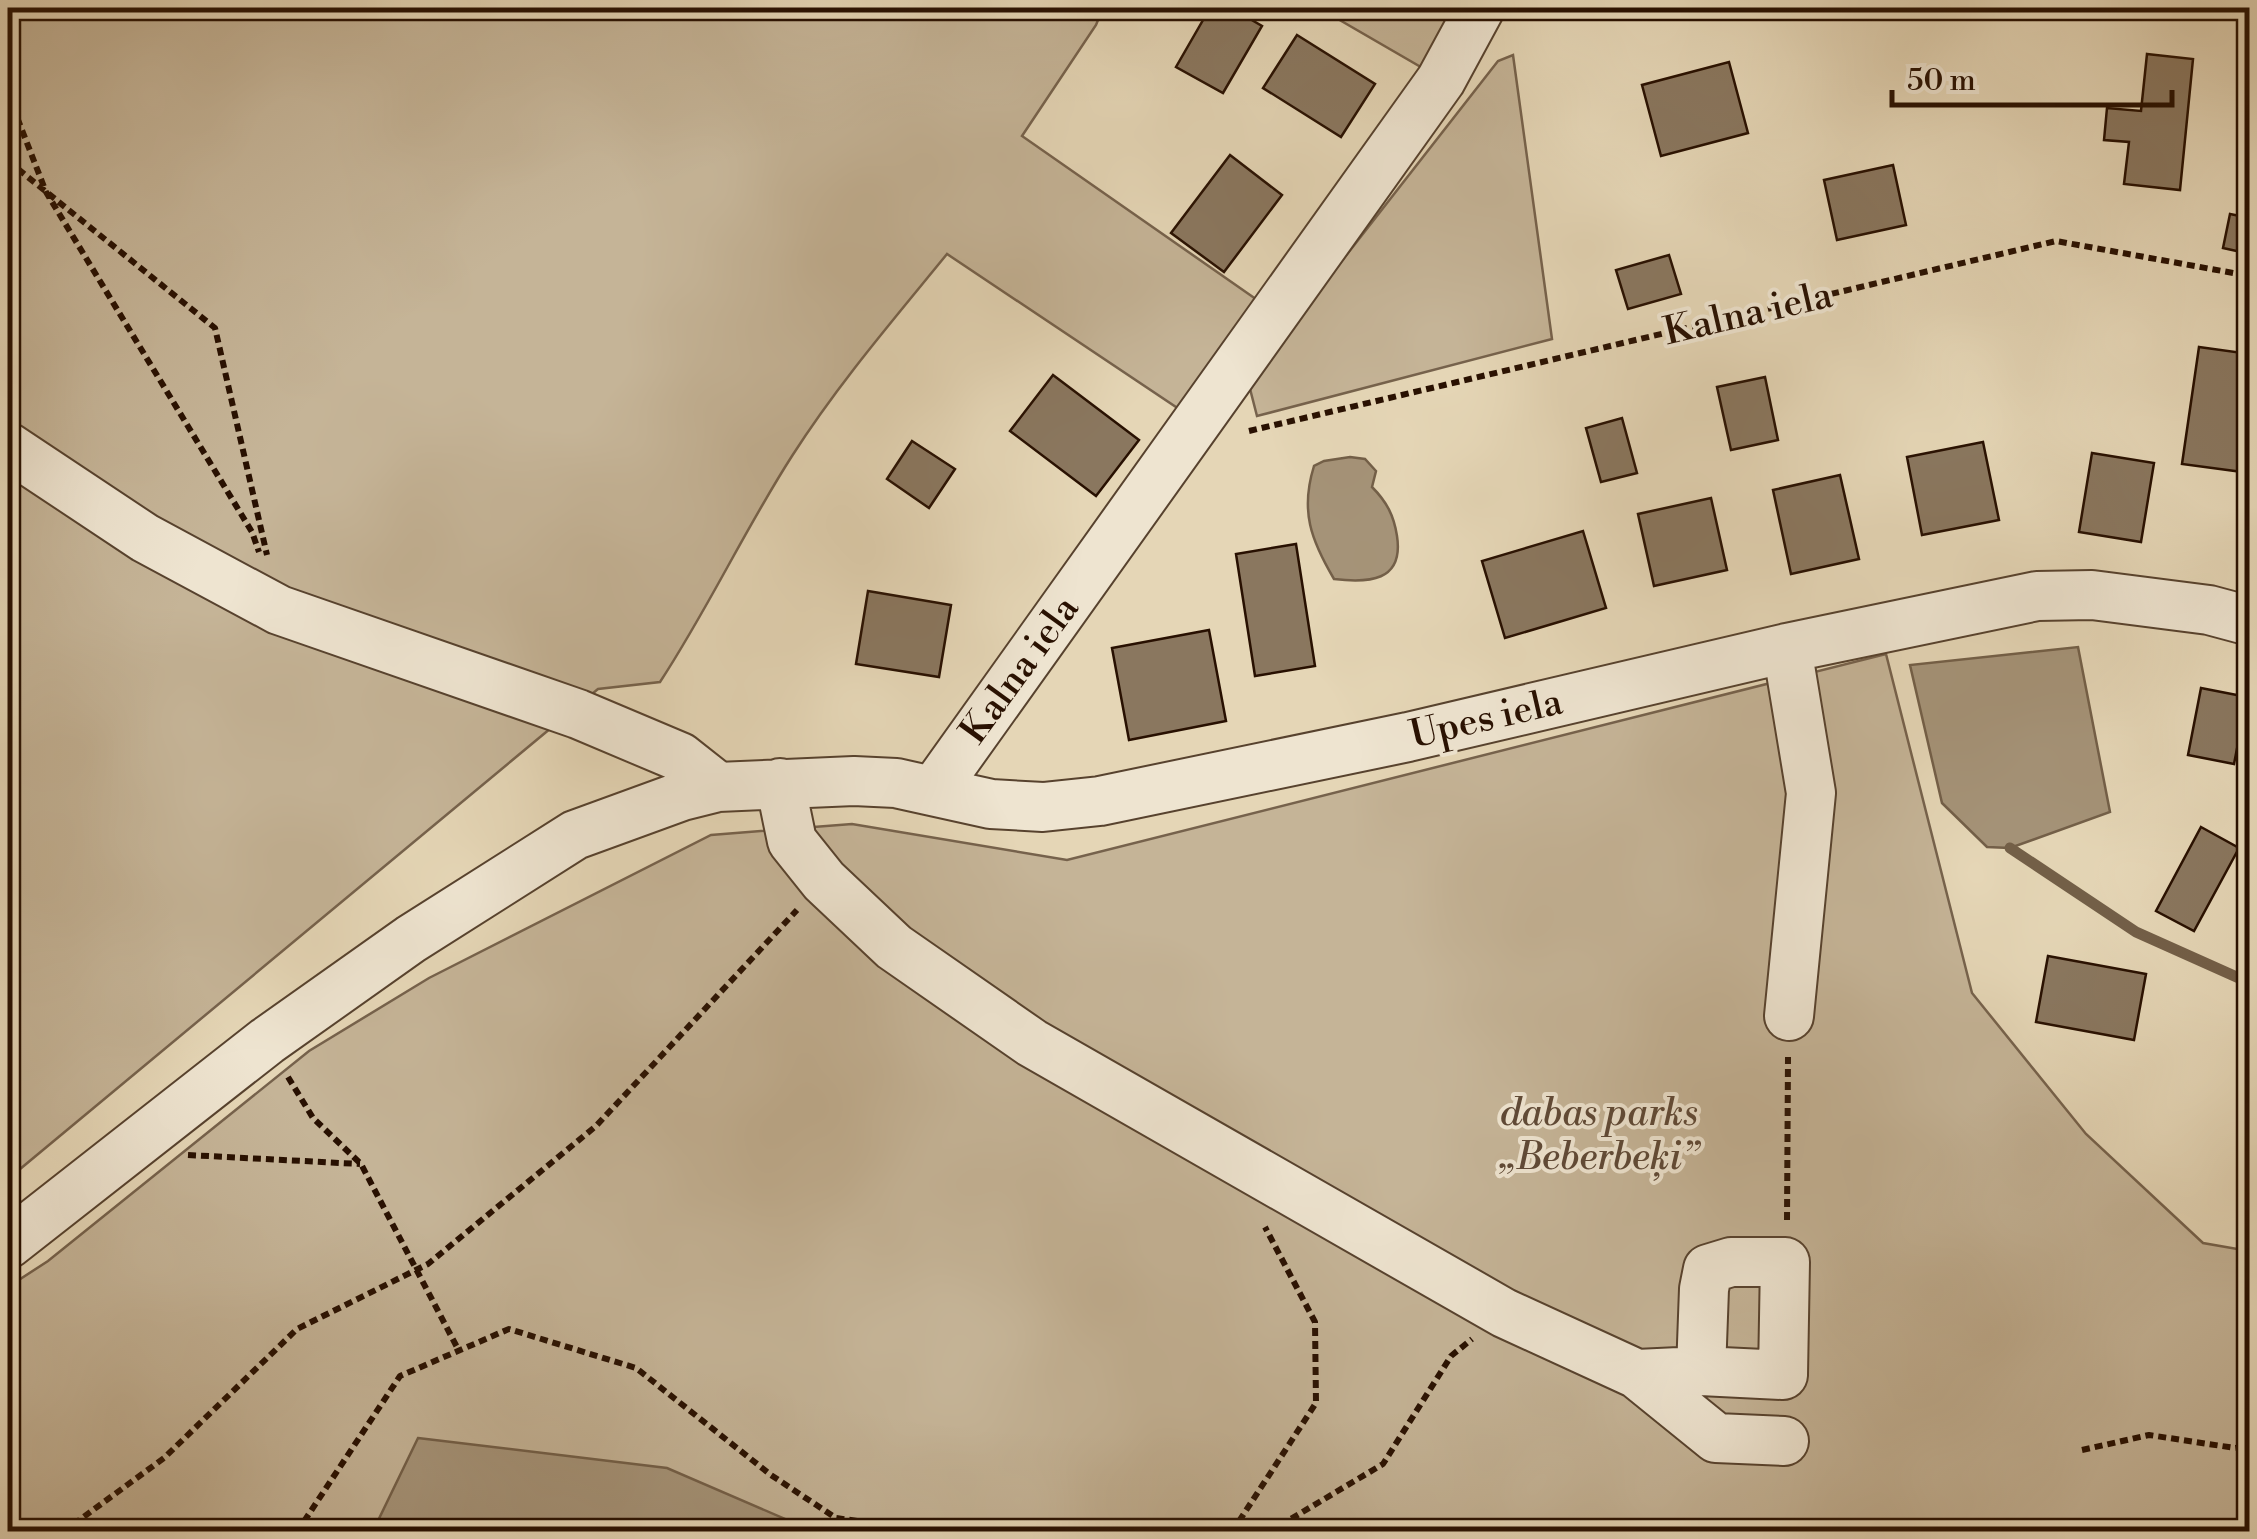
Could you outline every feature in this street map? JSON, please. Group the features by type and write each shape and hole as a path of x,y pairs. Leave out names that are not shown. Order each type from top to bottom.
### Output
{"street":[{"name":"Kalna iela","path":"934,790 1441,80 1480,8"},
{"path":"8,447 145,538 279,610 578,714 680,757 718,787"},
{"name":"Upes iela","path":"8,1244 268,1041 410,940 575,835 682,796 718,787 882,782 991,804 1042,807 1100,802 2036,596 2092,596 2209,610 2250,621"},
{"path":"1787,648 1811,793 1789,1016"},
{"path":"780,783 792,841 824,881 894,946 1032,1044 1504,1313 1637,1374 1716,1438 1784,1441"},
{"path":"1637,1374 1783,1374 1785,1262 1731,1262 1708,1269 1702,1371"}],"path":[{"path":"8,94 46,192 252,532 279,610"},
{"path":"8,161 215,328 279,610"},
{"name":"Kalna iela","path":"1249,431 2056,241 2250,276"},
{"path":"63,1532 164,1458 296,1329 416,1270 596,1126 824,881"},
{"path":"1785,1262 1789,1016"},
{"path":"268,1041 312,1118 361,1164 459,1351"},
{"path":"126,1152 361,1164"},
{"path":"1232,1532 1316,1403 1315,1322 1264,1224"},
{"path":"1269,1532 1384,1464 1452,1356 1504,1313"},
{"path":"297,1532 400,1376 509,1329 636,1368 771,1475 836,1518 940,1532"},
{"path":"2082,1450 2149,1435 2235,1448 2250,1446"}],"green space":[{"path":"8,8 1103,8 1096,25 1022,136 1263,304 1182,411 947,254 810,429 660,682 598,689 8,1179"},
{"path":"1319,8 1456,8 1426,70"},
{"path":"1513,55 1552,339 1257,416 1248,381 1498,61"},
{"name":"dabas parks „Beberbeķi”","path":"1886,654 1972,993 2086,1134 2203,1243 2249,1251 2249,1531 8,1532 8,1287 48,1261 309,1051 429,978 711,835 852,824 1067,860"}],"shaded area":[{"path":"1350,457 1365,459 1376,471 1372,487 1389,510 1397,536 1395,563 1389,571 1371,579 1334,579 1310,525 1308,497 1314,466"},
{"path":"2078,647 2110,812 2010,848 1987,847 1942,803 1910,665"},
{"path":"418,1438 667,1468 813,1531 373,1531"}],"building":[{"path":"1210,8 1231,8 1262,26 1223,93 1176,67"},
{"path":"1297,35 1375,84 1341,137 1263,88"},
{"path":"2147,54 2193,59 2180,190 2124,184 2129,142 2104,140 2107,108 2141,111"},
{"path":"1729,62 1748,133 1661,156 1642,85"},
{"path":"1230,155 1282,195 1224,272 1171,233"},
{"path":"1893,165 1906,225 1837,240 1824,180"},
{"path":"2230,214 2250,218 2250,254 2223,248"},
{"path":"1669,255 1681,294 1628,309 1616,270"},
{"path":"2199,347 2250,354 2250,473 2182,464"},
{"path":"1053,375 1139,440 1096,496 1010,431"},
{"path":"1765,377 1778,440 1731,450 1717,387"},
{"path":"1622,418 1637,473 1601,482 1586,428"},
{"path":"912,441 955,469 929,508 887,479"},
{"path":"1983,442 1999,520 1922,535 1907,457"},
{"path":"2092,453 2154,463 2141,542 2079,532"},
{"path":"1840,475 1859,559 1791,574 1773,490"},
{"path":"1711,498 1727,570 1654,586 1638,514"},
{"path":"1583,531 1606,608 1505,638 1482,561"},
{"path":"1296,544 1315,666 1255,676 1236,554"},
{"path":"868,591 951,605 939,677 856,664"},
{"path":"1209,630 1226,721 1129,740 1112,648"},
{"path":"2201,688 2247,697 2234,764 2188,755"},
{"path":"2201,827 2239,848 2194,931 2156,911"},
{"path":"2048,956 2146,974 2134,1040 2036,1022"}],"waterway":[{"path":"2010,848 2136,932 2250,983"}]}
